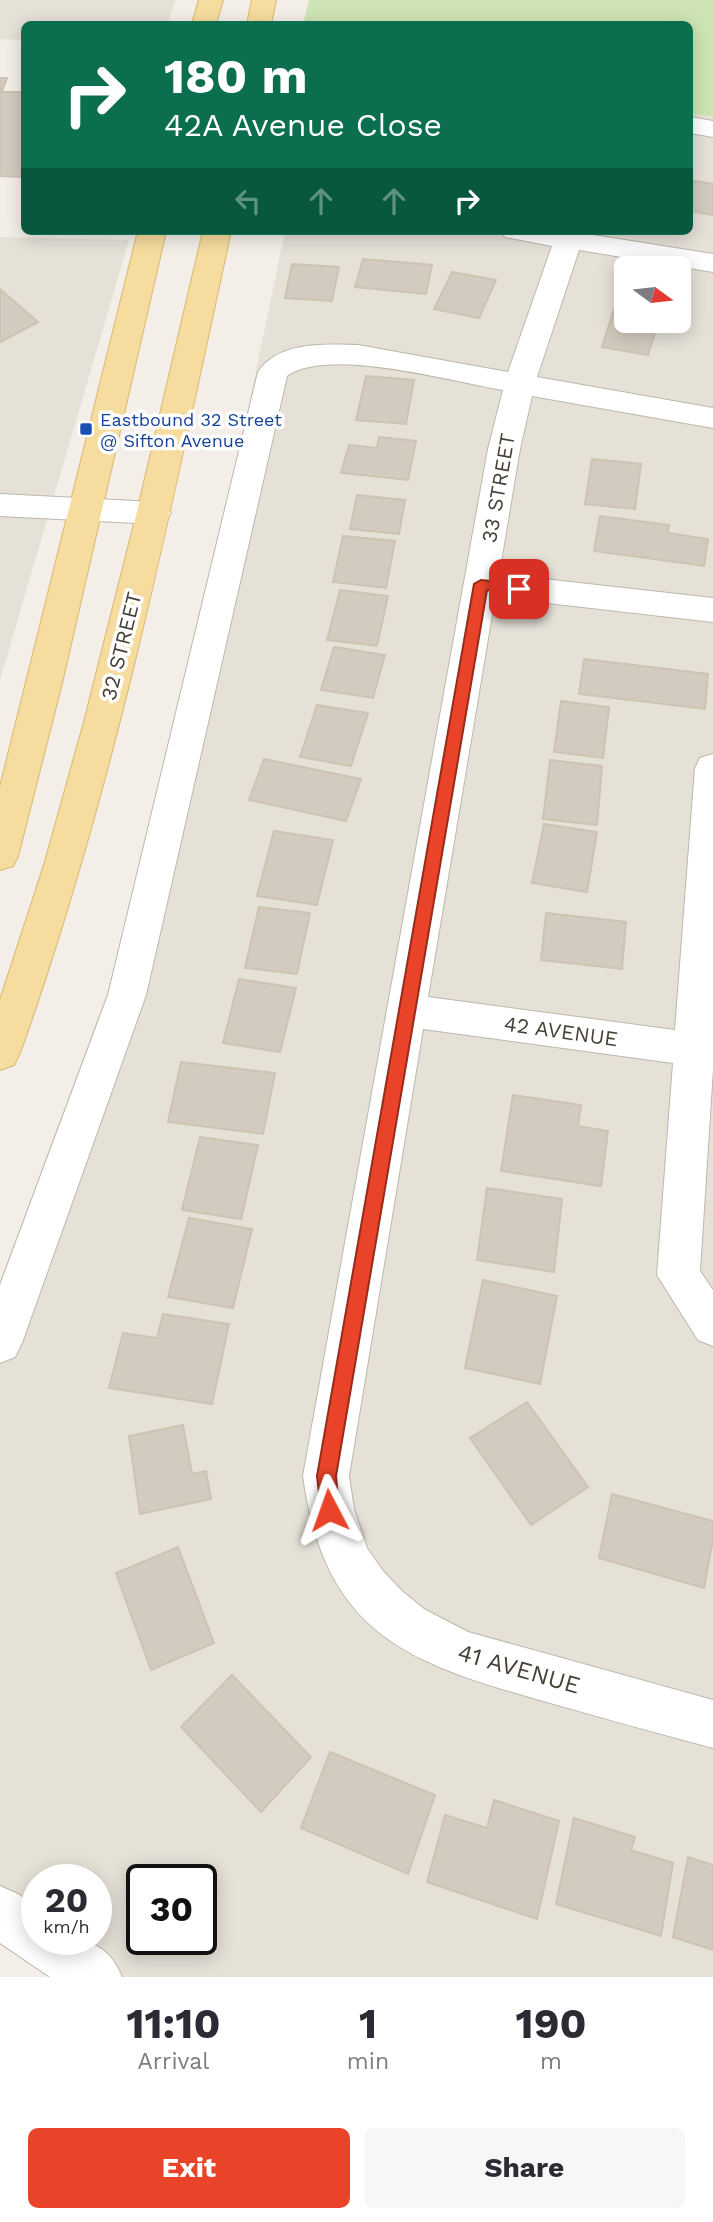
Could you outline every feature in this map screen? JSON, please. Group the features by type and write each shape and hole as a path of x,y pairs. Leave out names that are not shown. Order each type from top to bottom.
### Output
{"main road":[{"path":"205,21 211,0"},
{"path":"260,21 264,0"},
{"path":"0,856 151,235"},
{"name":"32 STREET","path":"0,1053 23,994 78,816 155,513 215,235"}],"street":[{"path":"693,126 713,129"},
{"path":"539,235 713,263"},
{"name":"33 STREET","path":"352,1567 338,1539 329,1510 327,1476 505,449 520,382 569,240"},
{"path":"0,1343 127,995 273,372 284,363 317,353 358,355 713,418"},
{"path":"0,505 155,513"},
{"path":"481,584 713,610"},
{"path":"713,768 703,1051 678,1275 713,1326"},
{"name":"42 AVENUE","path":"409,1011 703,1051"},
{"name":"41 AVENUE","path":"352,1567 386,1610 438,1645 464,1655 713,1724"},
{"path":"0,1912 21,1926"},
{"path":"63,1955 96,1977"}],"shaded area":[{"path":"0,0 175,0 169,21 21,21 21,40 0,39"},
{"path":"693,114 713,117 713,1977 57,1977 36,1955 112,1955 112,1864 21,1864 21,1940 0,1918 0,1282 153,869 284,235 693,235"},
{"path":"0,237 129,240 0,680"}],"green space":[{"path":"309,0 713,0 713,117 693,114 693,21 304,21"}],"building":[{"path":"0,78 7,78 2,92 21,92 21,177 0,176"},
{"path":"693,181 713,184 713,215 693,212"},
{"path":"363,259 432,265 426,294 355,287"},
{"path":"292,264 339,267 332,301 285,298"},
{"path":"452,272 496,280 479,318 434,309"},
{"path":"0,289 38,322 0,342"},
{"path":"614,309 614,333 655,333 648,355 602,347"},
{"path":"366,376 414,380 406,424 356,420"},
{"path":"379,437 416,441 408,480 341,473 349,445 377,448"},
{"path":"592,459 641,464 635,509 585,504"},
{"path":"357,495 405,500 399,534 350,529"},
{"path":"600,516 669,525 668,533 708,539 704,566 594,551"},
{"path":"343,536 395,541 386,588 333,582"},
{"path":"340,590 388,596 377,646 327,640"},
{"path":"334,647 385,655 373,698 321,690"},
{"path":"584,659 708,674 705,709 579,694"},
{"path":"561,701 609,707 603,758 554,752"},
{"path":"317,705 368,713 351,766 300,757"},
{"path":"264,759 361,779 346,821 249,800"},
{"path":"550,760 602,766 597,825 543,819"},
{"path":"544,824 597,832 587,892 532,883"},
{"path":"274,831 333,840 317,905 257,896"},
{"path":"259,907 310,913 297,974 245,968"},
{"path":"546,913 626,922 622,969 541,960"},
{"path":"239,979 296,988 280,1052 223,1043"},
{"path":"181,1062 275,1073 263,1134 168,1122"},
{"path":"513,1095 581,1105 578,1126 608,1131 601,1186 501,1171"},
{"path":"200,1137 258,1145 241,1219 182,1210"},
{"path":"487,1188 562,1199 554,1272 477,1260"},
{"path":"189,1218 252,1229 233,1308 168,1297"},
{"path":"483,1280 557,1296 540,1384 465,1368"},
{"path":"163,1314 229,1324 212,1404 109,1388 123,1333 157,1338"},
{"path":"527,1402 588,1487 531,1525 470,1438"},
{"path":"183,1425 192,1474 206,1471 211,1499 140,1514 129,1436"},
{"path":"612,1494 713,1521 713,1539 704,1588 599,1558"},
{"path":"178,1547 214,1643 151,1670 116,1573"},
{"path":"232,1675 311,1757 261,1812 181,1727"},
{"path":"330,1752 435,1795 408,1874 301,1828"},
{"path":"494,1800 559,1821 537,1919 427,1882 445,1815 487,1828"},
{"path":"574,1818 635,1837 631,1850 673,1863 661,1936 556,1904"},
{"path":"688,1857 713,1865 713,1950 673,1937"}],"place":[{"name":"Eastbound 32 Street @ Sifton Avenue","path":"86,429"}],"route":[{"path":"329,1510 327,1476 481,584 519,589"}]}
